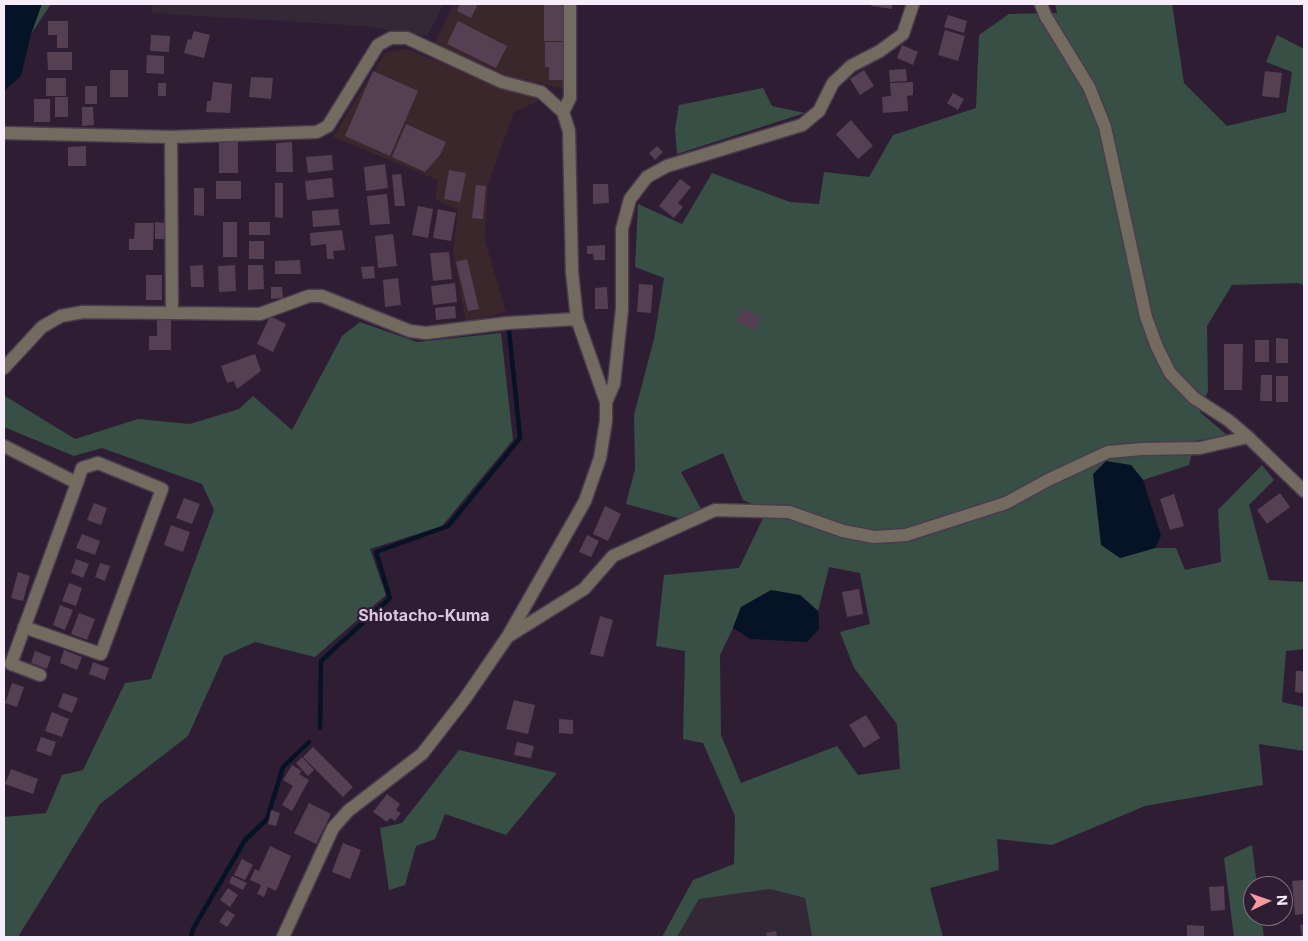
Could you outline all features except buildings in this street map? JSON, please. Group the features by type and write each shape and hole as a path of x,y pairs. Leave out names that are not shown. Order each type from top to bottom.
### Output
{"street":[{"path":"563,112 570,98 570,4"},
{"path":"606,402 614,384 622,309 622,229 630,199 647,177 667,166 802,125 819,111 833,83 851,66 880,50 903,34 914,4"},
{"path":"1041,4 1045,15 1089,87 1105,127 1146,317 1157,347 1170,373 1194,398 1228,420 1304,491"},
{"path":"4,133 171,137 317,132 328,126 378,45 391,38 407,38 502,82 541,92 563,112 569,130 572,272 577,319 606,402 606,421 600,458 584,501 508,636 464,700 422,754 348,811 333,828 283,937"},
{"path":"171,137 172,313"},
{"path":"4,368 42,327 61,316 83,312 260,314 309,296 322,296 410,331 426,333 507,323 577,319"},
{"path":"508,636 584,589 613,556 716,510 789,512 843,531 874,537 906,535 1006,503 1108,452 1142,449 1200,448 1248,438"},
{"path":"4,446 77,483"},
{"path":"24,627 101,654 162,489 98,463 82,468 77,483 24,627 11,664 40,675"}],"shaded area":[{"path":"152,4 444,4 427,36 364,26 152,13"},
{"path":"454,4 566,4 565,89 504,75 435,43"},
{"path":"406,49 540,100 514,112 488,184 485,241 506,312 466,323 453,251 458,210 435,199 438,180 333,137 385,53"},
{"path":"771,889 805,898 812,937 677,937 699,899"}],"green space":[{"path":"42,4 51,4 31,34 39,10"},
{"path":"1055,4 1172,4 1184,83 1227,126 1286,112 1292,72 1266,62 1277,35 1304,49 1304,285 1298,283 1232,285 1207,326 1208,391 1200,412 1228,436 1195,441 1189,465 1143,480 1131,465 1120,558 1155,548 1176,548 1185,570 1221,562 1218,510 1262,465 1274,480 1249,505 1269,580 1304,582 1304,649 1286,651 1282,702 1304,707 1304,751 1259,744 1263,785 1145,806 1052,845 997,839 999,870 930,888 943,937 812,937 805,898 770,889 699,899 677,937 662,937 693,880 734,864 735,816 703,743 683,739 685,651 656,646 664,575 739,568 767,510 743,500 723,453 681,472 701,509 681,519 626,504 635,469 634,415 654,339 664,278 635,267 638,204 682,224 712,173 790,202 819,204 824,172 869,177 893,135 976,108 979,35 1009,14 1057,13","holes":["829,567 860,573 870,624 840,632 854,668 897,724 900,769 858,775 837,746 741,783 721,735 720,655 741,607 800,595 818,611"]},
{"path":"763,88 772,106 805,113 677,154 675,129 679,105"},
{"path":"360,322 417,342 501,333 513,440 442,526 370,549 386,595 315,657 255,642 224,656 188,736 100,804 18,937 4,937 4,817 46,813 62,775 83,770 125,683 151,679 214,510 202,484 102,448 74,456 4,427 4,396 75,439 138,419 190,424 239,409 253,396 292,430 342,336"},
{"path":"459,750 557,773 506,835 445,814 435,839 416,846 405,885 389,890 380,828 402,823"},
{"path":"1252,845 1256,876 1243,876 1243,926 1262,926 1264,937 1234,937 1224,858"}],"water":[{"path":"4,4 42,4 31,34 21,76 4,93"},
{"path":"1106,461 1131,465 1143,480 1161,536 1155,548 1120,558 1101,545 1093,474"},
{"path":"771,590 800,595 818,611 819,629 807,642 750,639 733,628 741,607"}],"waterway":[{"path":"320,728 321,661 390,598 376,552 448,526 520,438 509,330"},
{"path":"191,937 193,929 245,840 267,819 283,767 309,742"}],"district":[{"name":"Shiotacho-Kuma","path":"424,616"}]}
